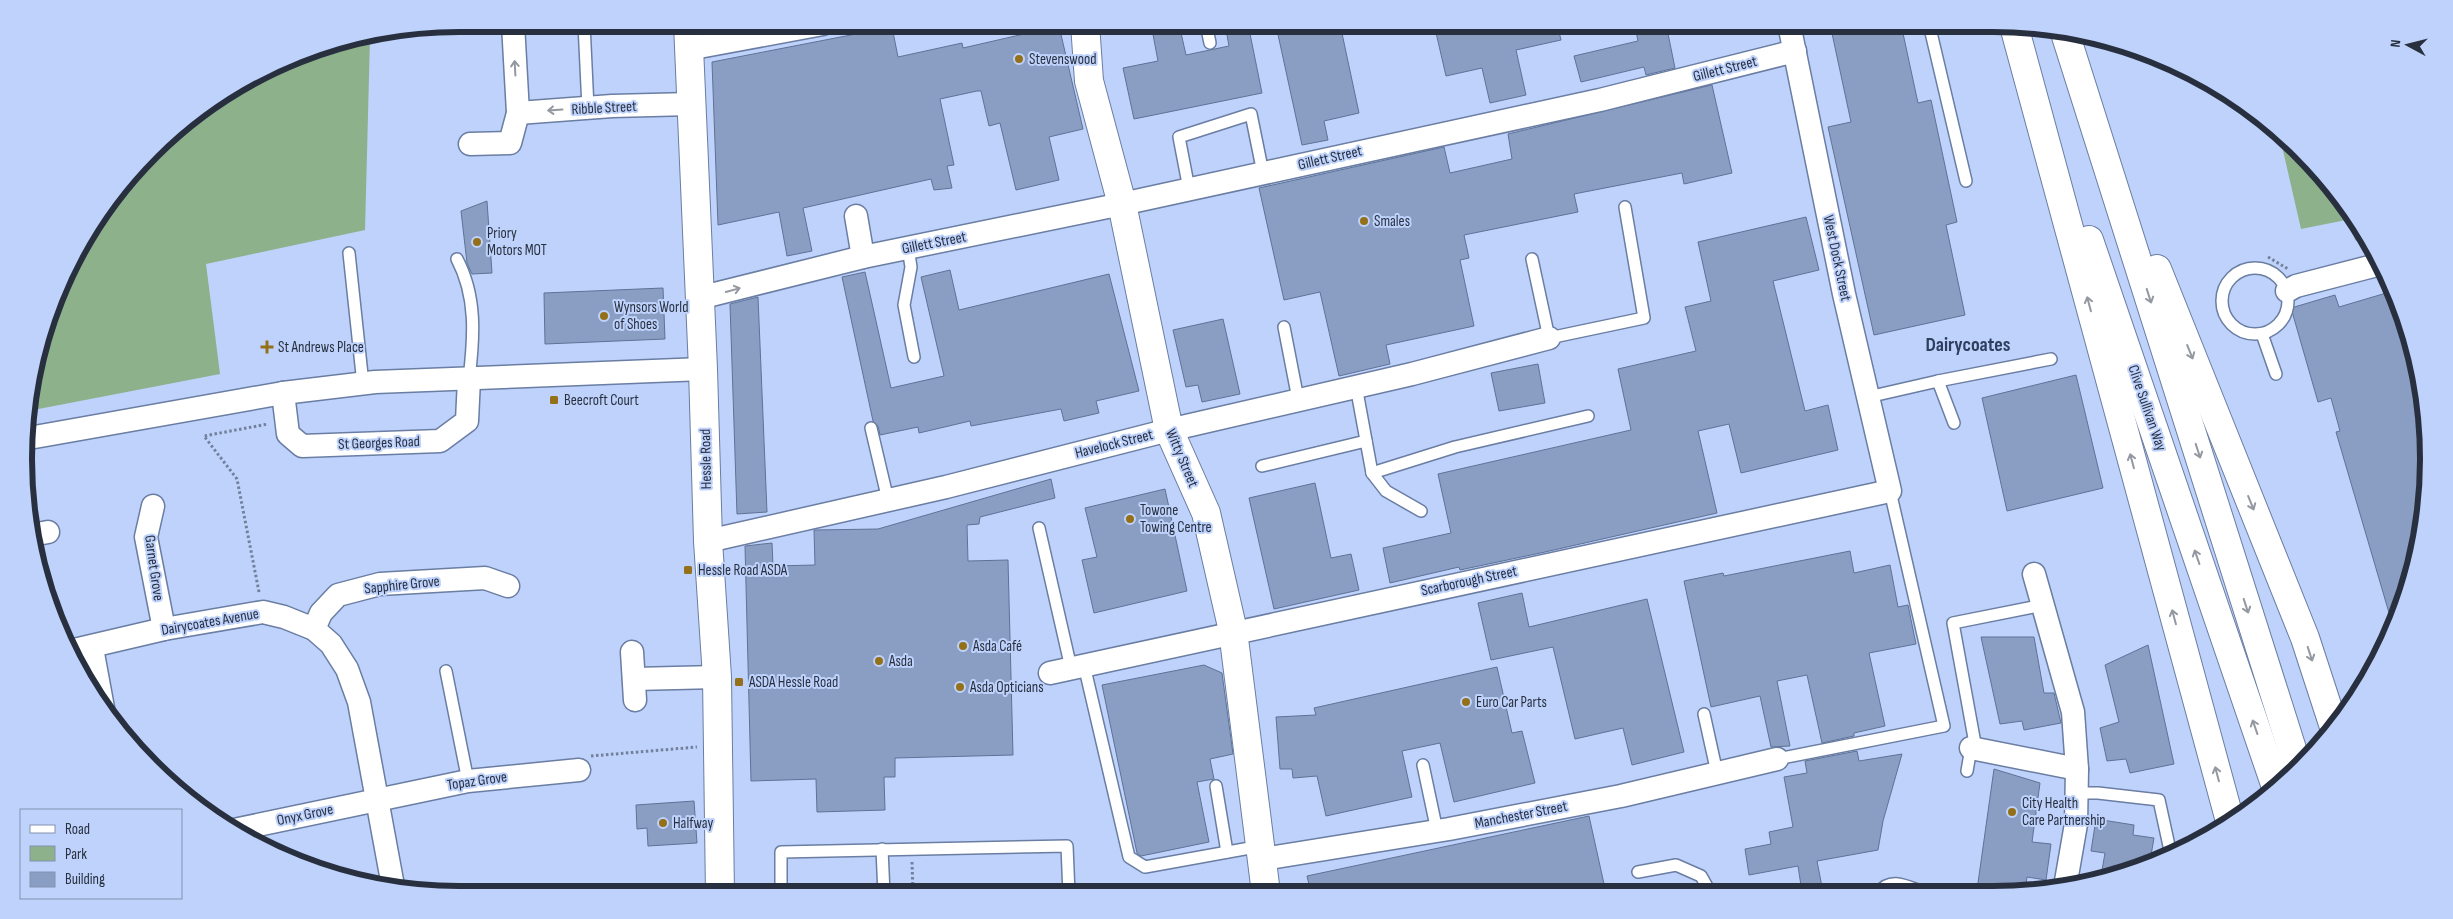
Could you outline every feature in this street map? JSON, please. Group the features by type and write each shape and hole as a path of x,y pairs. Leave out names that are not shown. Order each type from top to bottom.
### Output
{"main road":[{"name":"Witty Street","path":"1086,32 1089,81 1122,204 1169,430 1206,513 1233,631 1265,886"},
{"name":"Clive Sullivan Way","path":"2017,33 2273,782"},
{"path":"2017,33 2229,816"},
{"name":"Hessle Road","path":"688,36 703,369 708,541 717,677 720,886"},
{"path":"2067,39 2296,760"},
{"path":"2075,63 2305,638 2332,720"}],"street":[{"path":"470,144 510,143 518,113 513,32"},
{"path":"688,36 733,32"},
{"name":"West Dock Street","path":"1791,32 1868,397 1890,491"},
{"name":"Gillett Street","path":"699,298 908,248 1122,204 1600,100 1795,51"},
{"name":"Ribble Street","path":"518,113 691,104"},
{"path":"856,216 863,258"},
{"path":"2287,291 2296,286 2373,266"},
{"name":"Havelock Street","path":"708,541 888,500 1550,338"},
{"path":"33,437 283,393 363,384 703,369"},
{"name":"St Georges Road","path":"283,393 288,434 302,446 440,441 467,421 469,378"},
{"name":"Scarborough Street","path":"1068,669 1233,631 1890,491"},
{"name":"Garnet Grove","path":"153,506 146,537 164,629"},
{"path":"2034,574 2072,712 2077,769 2076,824 2066,880"},
{"name":"Sapphire Grove","path":"314,629 321,613 338,595 380,584 485,578 508,586"},
{"name":"Dairycoates Avenue","path":"81,649 164,629 263,612 284,617 314,629 331,644 348,669 359,702 392,881"},
{"path":"81,649 90,673"},
{"path":"632,652 634,690 717,677"},
{"path":"1974,749 2077,769"},
{"name":"Manchester Street","path":"1262,852 1436,831 1621,796 1777,759"},
{"name":"Topaz Grove","path":"376,800 468,781 579,770"},
{"name":"Onyx Grove","path":"244,828 376,800"}],"lane":[{"path":"584,32 588,108"},
{"path":"1208,32 1210,42"},
{"path":"1931,32 1966,181"},
{"path":"1189,189 1180,137 1251,114 1263,173"},
{"path":"1532,259 1550,338 1644,318 1625,207"},
{"path":"908,248 912,267 904,305 914,356"},
{"path":"349,253 363,384"},
{"path":"457,259 466,280 471,302 473,343 469,378"},
{"path":"2264,269 2274,273 2282,281 2287,291 2289,302 2287,313 2273,330 2262,334 2251,335 2241,332 2225,317 2222,295 2226,285 2233,276 2242,270 2264,269"},
{"path":"1284,327 1298,400"},
{"path":"2262,334 2276,374"},
{"path":"1868,397 2051,359"},
{"path":"1938,381 1954,423"},
{"path":"1356,386 1372,473 1386,491 1421,511"},
{"path":"1372,473 1455,447 1588,416"},
{"path":"871,428 888,500"},
{"path":"1262,466 1366,441"},
{"path":"1777,759 1944,726 1890,491"},
{"path":"1039,528 1068,669 1128,857 1145,867 1227,852 1262,852"},
{"path":"1968,771 1974,749 1953,623 2043,605"},
{"path":"446,671 468,781"},
{"path":"1704,714 1717,773"},
{"path":"1423,764 1436,831"},
{"path":"1216,786 1227,852"},
{"path":"2077,793 2098,793 2159,800 2169,848"},
{"path":"781,886 781,852 1067,846 1069,886"},
{"path":"882,849 884,886"},
{"path":"1638,872 1676,865 1701,876 1707,886"},
{"path":"1883,886 1891,883 1902,886"}],"path":[{"path":"263,612 237,479 204,436 286,421"},
{"path":"579,770 587,756 718,745"},
{"path":"912,849 913,886"}],"green space":[{"path":"370,42 365,230 206,264 220,374 35,410 47,349 65,296 104,222 138,178 178,138 222,104 296,65 322,55"},
{"path":"2282,145 2315,178 2347,220 2301,229"},
{"path":"2353,229 2361,242 2355,240"}],"building":[{"path":"866,32 893,32 898,57 962,43 963,48 1033,32 1060,32 1083,129 1049,137 1059,180 1016,190 1000,123 989,126 981,91 977,91 940,99 954,165 947,166 952,188 934,190 931,179 803,208 812,251 787,256 779,212 718,225 712,62"},
{"path":"1153,32 1181,32 1186,55 1229,46 1226,32 1250,32 1262,93 1134,119 1123,68 1158,61"},
{"path":"1277,32 1342,32 1359,113 1324,121 1328,140 1302,145"},
{"path":"1436,32 1559,32 1561,40 1516,50 1526,95 1490,103 1482,68 1446,76"},
{"path":"1636,32 1668,32 1675,68 1646,75 1644,67 1581,82 1574,56 1638,41"},
{"path":"1832,32 1903,32 1918,103 1931,100 1957,222 1946,225 1965,315 1874,335 1828,127 1851,122"},
{"path":"1712,85 1732,173 1684,184 1682,173 1574,194 1578,212 1464,235 1469,258 1460,260 1474,326 1386,345 1390,364 1339,376 1320,292 1284,300 1259,188 1444,147 1450,173 1512,159 1508,134"},
{"name":"Priory Motors MOT","path":"487,201 492,273 472,274 467,263 461,211"},
{"path":"1806,217 1819,270 1773,281 1805,411 1828,405 1838,450 1741,473 1729,424 1698,431 1717,513 1545,552 1460,570 1459,567 1390,583 1383,548 1451,533 1438,474 1631,430 1618,369 1696,351 1685,307 1711,301 1698,242"},
{"path":"950,270 959,310 1109,274 1139,391 1096,401 1099,413 1064,421 1061,409 971,426 970,421 919,433 918,427 880,435 878,426 873,421 842,277 865,272 891,388 944,376 921,277"},
{"name":"Wynsors World of Shoes","path":"663,288 665,339 545,344 544,293"},
{"path":"2387,293 2406,349 2417,404 2420,432 2420,487 2417,515 2406,570 2390,617 2336,432 2340,431 2331,398 2318,402 2291,308 2335,295 2339,307"},
{"path":"758,297 767,512 737,514 730,304"},
{"path":"1223,319 1240,394 1202,402 1198,385 1186,387 1173,330"},
{"path":"1538,364 1545,403 1499,411 1491,373"},
{"path":"2076,375 2103,488 2007,511 1982,398"},
{"name":"Asda","path":"1051,479 1055,498 980,517 979,524 967,525 968,561 1008,560 1013,755 895,758 895,777 884,777 885,810 817,812 816,779 751,781 745,546 772,543 773,566 815,565 814,530 878,529"},
{"path":"1315,483 1331,558 1351,554 1359,590 1274,609 1249,498"},
{"path":"1165,489 1187,591 1094,613 1082,560 1097,557 1085,508"},
{"path":"1850,551 1854,573 1890,565 1898,607 1908,605 1916,644 1869,653 1885,726 1854,733 1854,736 1822,743 1807,675 1777,681 1790,746 1771,747 1760,696 1711,707 1684,581 1723,573 1724,576"},
{"path":"1522,593 1529,627 1647,599 1684,752 1632,765 1623,728 1575,739 1553,647 1491,660 1478,603"},
{"path":"1981,637 2034,637 2044,693 2054,693 2061,723 2024,730 2022,721 2000,724"},
{"path":"2148,645 2174,764 2130,773 2126,759 2107,761 2100,728 2119,722 2105,665"},
{"path":"1204,665 1222,673 1233,754 1210,759 1214,779 1197,782 1209,842 1141,856 1137,853 1102,685"},
{"path":"1497,667 1512,733 1522,731 1535,783 1454,802 1440,743 1402,751 1412,797 1326,816 1317,776 1293,778 1292,769 1280,769 1276,717 1316,715 1314,708"},
{"path":"1857,751 1859,761 1902,754 1883,821 1878,850 1817,861 1822,886 1801,886 1798,866 1749,875 1745,849 1771,844 1769,832 1793,827 1784,777 1807,773 1805,761"},
{"name":"City Health Care Partnership","path":"1994,769 2040,783 2032,842 2051,844 2046,880 2027,877 2026,885 1978,886"},
{"name":"Halfway","path":"694,801 697,843 648,846 647,828 637,829 636,805"},
{"path":"1589,816 1604,886 1309,886 1307,876"},
{"path":"2096,819 2134,825 2133,835 2154,838 2151,856 2102,873 2105,853 2091,851"}],"place":[{"name":"Stevenswood","path":"1019,59"},
{"name":"Smales","path":"1364,221"},
{"name":"Priory Motors MOT","path":"477,242"},
{"name":"Wynsors World of Shoes","path":"604,316"},
{"name":"St Andrews Place","path":"267,347"},
{"name":"Beecroft Court","path":"554,400"},
{"name":"Towone Towing Centre","path":"1130,519"},
{"name":"Hessle Road ASDA","path":"688,570"},
{"name":"Asda Café","path":"963,646"},
{"name":"Asda","path":"879,661"},
{"name":"ASDA Hessle Road","path":"739,682"},
{"name":"Asda Opticians","path":"960,687"},
{"name":"Euro Car Parts","path":"1466,702"},
{"name":"City Health Care Partnership","path":"2012,812"},
{"name":"Halfway","path":"663,823"}],"district":[{"name":"Dairycoates","path":"1968,345"}]}
